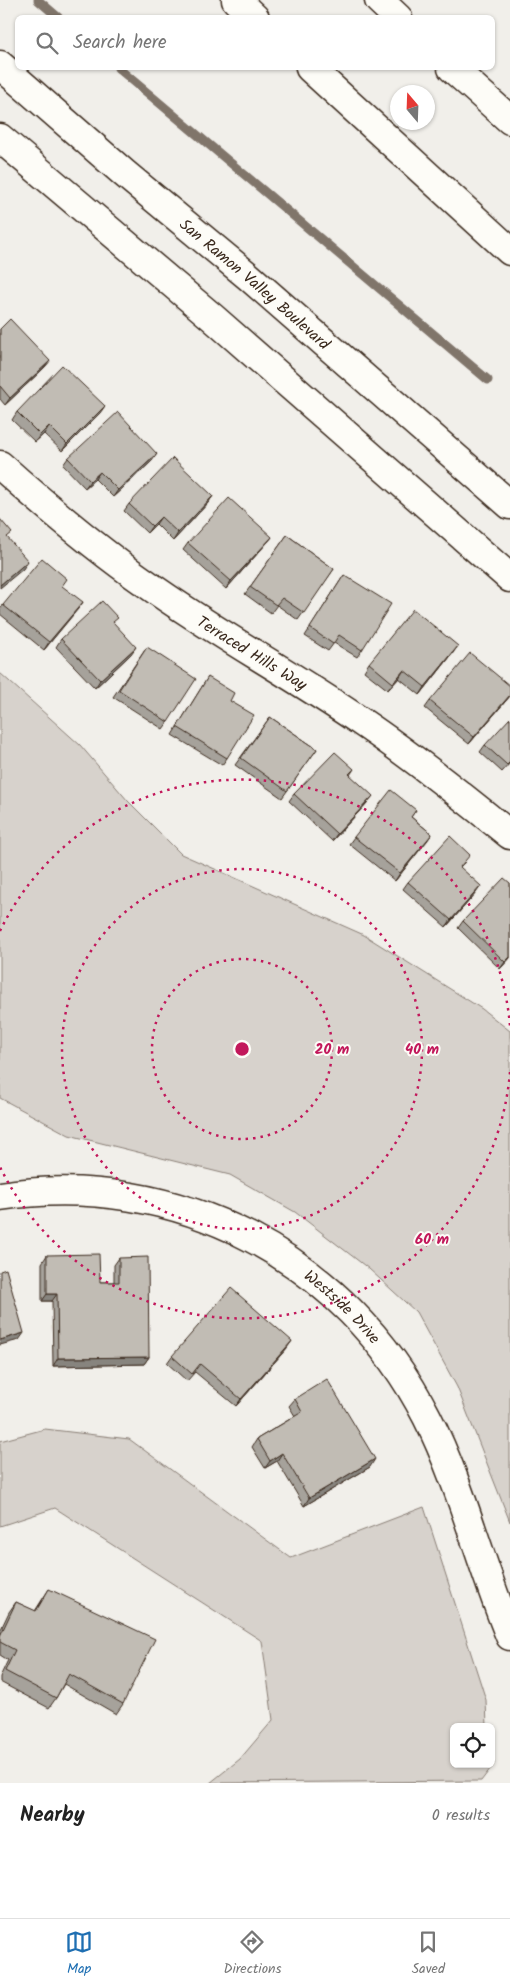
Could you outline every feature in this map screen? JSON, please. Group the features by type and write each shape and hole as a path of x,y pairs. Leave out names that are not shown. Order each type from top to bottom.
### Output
{"main road":[{"path":"236,0 252,15"},
{"path":"379,0 395,15"},
{"name":"San Ramon Valley Boulevard","path":"0,64 125,174 248,276 510,505"},
{"path":"312,70 510,251"},
{"path":"454,70 510,120"},
{"path":"0,138 212,317 510,578"},
{"name":"Terraced Hills Way","path":"0,465 59,517 146,584 211,628 360,721 465,798 510,835"},
{"name":"Westside Drive","path":"0,1196 48,1190 101,1192 168,1204 237,1230 277,1251 328,1290 354,1314 394,1362 427,1418 445,1457 510,1636"}],"shaded area":[{"path":"0,673 80,745 128,801 181,854 364,935 482,1009 510,1031 510,1522 457,1387 416,1312 369,1269 295,1212 230,1175 69,1135 0,1098"},
{"path":"45,1429 129,1439 291,1558 424,1507 486,1700 487,1723 450,1723 450,1768 491,1768 481,1781 210,1783 240,1759 273,1720 262,1641 55,1508 0,1526 0,1441"}],"building":[{"path":"10,319 50,361 10,398 0,386 0,329"},
{"path":"62,365 105,406 67,444 49,426 40,435 17,412"},
{"path":"118,412 157,454 118,490 100,472 90,481 68,458"},
{"path":"173,458 213,496 178,533 161,517 152,526 129,504"},
{"path":"229,498 272,537 231,581 188,543"},
{"path":"0,519 12,533 7,537 28,561 0,585"},
{"path":"287,535 334,569 304,613 282,598 276,605 250,587"},
{"path":"42,558 67,579 62,586 83,602 49,642 3,605"},
{"path":"344,575 391,604 362,650 339,635 333,644 310,628"},
{"path":"102,601 118,618 113,622 136,647 100,680 61,639"},
{"path":"413,609 458,646 425,687 404,670 393,683 369,663"},
{"path":"147,647 196,679 168,722 119,690"},
{"path":"470,653 510,686 510,695 474,737 430,701"},
{"path":"208,677 234,693 230,701 254,715 227,758 177,727"},
{"path":"270,717 317,749 287,791 241,758"},
{"path":"510,718 510,762 507,765 485,745"},
{"path":"335,752 354,769 349,774 373,796 337,834 294,794"},
{"path":"391,790 416,810 411,817 432,834 400,873 354,837"},
{"path":"450,836 470,855 460,867 481,886 451,920 408,882"},
{"path":"504,878 510,883 510,957 505,962 463,921"},
{"path":"99,1254 100,1282 119,1282 119,1258 148,1257 149,1357 58,1358 57,1294 47,1294 47,1255"},
{"path":"6,1269 24,1333 0,1340 0,1271"},
{"path":"231,1288 292,1341 241,1399 200,1364 192,1374 172,1356"},
{"path":"327,1379 375,1459 309,1498 282,1453 270,1461 257,1439 302,1412 295,1399"},
{"path":"49,1589 155,1639 123,1704 69,1674 56,1698 5,1671 15,1650 0,1642 0,1636 16,1602 36,1611"}],"waterway":[{"path":"38,0 56,15"},
{"path":"120,70 488,380"}]}
